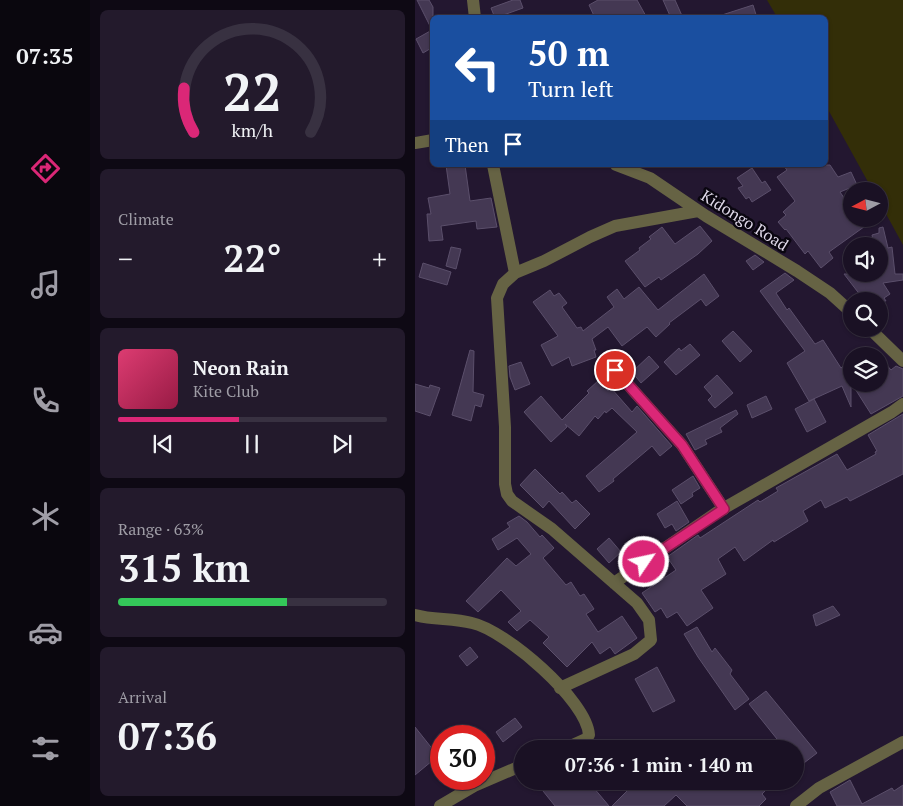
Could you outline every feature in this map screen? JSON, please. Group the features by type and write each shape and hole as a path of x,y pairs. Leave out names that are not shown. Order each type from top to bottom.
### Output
{"street":[{"path":"473,0 475,15"},
{"path":"415,143 430,140"},
{"path":"493,167 515,273"},
{"name":"Kidongo Road","path":"621,167 650,178 698,211 797,271 830,293 843,305"},
{"path":"561,688 635,654 651,640 649,620 637,602 552,529 512,501 507,494 497,298 503,284 515,273 615,226 698,211"},
{"path":"878,337 903,361"},
{"path":"615,370 682,445 724,509"},
{"path":"615,583 724,509 903,404"},
{"path":"415,615 472,623 493,631 549,674 561,688 589,726 589,735 584,740"},
{"path":"796,806 819,788 903,742"},
{"path":"440,806 474,786 514,769"}],"shaded area":[{"path":"767,0 903,0 903,245 888,218 888,182 868,182 828,109 828,15 776,15"}],"building":[{"path":"417,0 429,0 433,7 433,15 430,15 430,26"},
{"path":"513,0 520,0 523,8 503,15 494,15 491,8"},
{"path":"598,0 637,0 645,15 594,15 589,5"},
{"path":"663,0 675,0 682,15 670,15"},
{"path":"753,5 756,15 722,15"},
{"path":"430,31 430,49 423,53 416,39"},
{"path":"830,165 838,177 851,172 856,182 843,182 843,191 840,192 843,196 843,228 862,228 850,237 843,237 843,242 829,252 833,258 821,268 808,251 805,254 786,229 778,222 786,215 783,212 795,201 777,177 787,170 785,167 828,167"},
{"path":"446,167 465,167 470,201 491,198 497,227 477,229 476,221 441,226 443,240 429,241 427,214 431,214 428,198 450,194"},
{"path":"752,168 762,183 765,181 771,190 752,202 749,197 746,199 738,188 743,186 737,178"},
{"path":"700,226 712,241 698,254 661,280 659,277 645,287 625,261 640,250 639,248 651,239 649,237 662,227 675,244"},
{"path":"879,228 883,228 885,237 872,237 872,235 879,233"},
{"path":"451,247 461,249 456,269 446,266"},
{"path":"892,247 895,274 903,274 903,280 883,283 890,294 888,295 888,292 858,292 850,282 888,282 888,248"},
{"path":"755,255 764,262 753,270 746,261"},
{"path":"423,263 451,272 447,285 419,277"},
{"path":"785,273 794,280 776,293 787,310 789,308 815,344 823,340 841,368 843,366 843,388 842,386 809,401 787,363 805,351 760,291"},
{"path":"704,274 719,296 706,306 701,299 669,323 656,337 647,327 622,346 608,327 592,339 596,350 594,350 596,357 572,366 569,357 552,366 541,345 558,336 533,302 550,290 554,296 559,293 567,303 562,307 577,328 581,327 583,331 614,307 607,297 617,289 624,299 639,287 658,310"},
{"path":"733,331 752,351 740,362 722,341"},
{"path":"690,344 700,355 676,375 664,362 679,348 681,351"},
{"path":"470,350 474,351 473,392 484,395 481,407 475,405 471,421 452,415"},
{"path":"649,356 659,367 641,383 632,372"},
{"path":"521,362 530,384 515,390 510,377 509,366"},
{"path":"888,366 891,370 896,366 903,369 903,396 871,414 857,392 888,392"},
{"path":"717,375 733,393 715,408 708,400 712,396 704,387"},
{"path":"599,380 608,391 611,388 632,412 637,406 672,446 660,456 652,446 613,479 614,481 599,492 586,476 637,432 612,408 606,413 605,411 598,419 595,416 579,436 565,424 567,427 551,442 524,412 541,396 562,420"},
{"path":"415,384 429,388 430,385 440,388 430,416 415,411"},
{"path":"845,392 851,392 851,407"},
{"path":"766,396 772,409 752,418 747,405"},
{"path":"814,399 826,422 807,432 795,409"},
{"path":"736,410 738,414 720,428 722,432 705,440 707,444 695,450 686,434"},
{"path":"903,414 903,474 850,501 847,497 825,508 821,500 803,511 808,521 774,542 773,540 744,561 735,547 718,559 726,574 701,590 713,608 687,626 677,612 667,618 661,608 655,612 642,593 676,570 667,557 698,535 700,538 758,500 760,502 778,491 776,488 837,454 847,470 876,454 875,452 877,451 868,435"},
{"path":"535,469 560,494 562,492 572,503 576,500 590,514 575,529 549,501 543,508 520,485"},
{"path":"693,476 700,488 692,493 693,496 681,504 672,490"},
{"path":"677,501 689,522 676,531 672,524 665,528 657,514"},
{"path":"519,516 554,548 543,558 566,585 571,582 580,596 584,594 594,609 586,614 598,632 622,616 637,638 615,654 610,647 600,654 592,642 567,667 543,643 549,637 530,620 517,631 508,622 521,611 501,590 478,612 466,601 507,558 516,566 531,554 517,538 498,550 492,539 510,527 507,523"},
{"path":"609,538 621,552 609,563 597,549"},
{"path":"833,606 840,615 816,626 813,615"},
{"path":"697,627 712,652 715,648 732,670 730,674 749,699 735,710 684,634"},
{"path":"470,647 478,657 467,666 459,656"},
{"path":"657,667 675,701 653,712 635,679"},
{"path":"766,691 817,753 804,763 804,740 778,740 749,704"},
{"path":"515,718 522,727 503,742 496,732"},
{"path":"415,727 430,746 430,763 415,775"},
{"path":"850,780 862,804 892,788 894,791 903,785 903,806 837,806 830,792"},
{"path":"542,790 596,790 609,806 555,806"},
{"path":"628,790 766,790 762,794 766,799 759,806 687,806 676,795 664,806 612,806"}],"route":[{"path":"615,370 682,445 724,509 644,562"}]}
